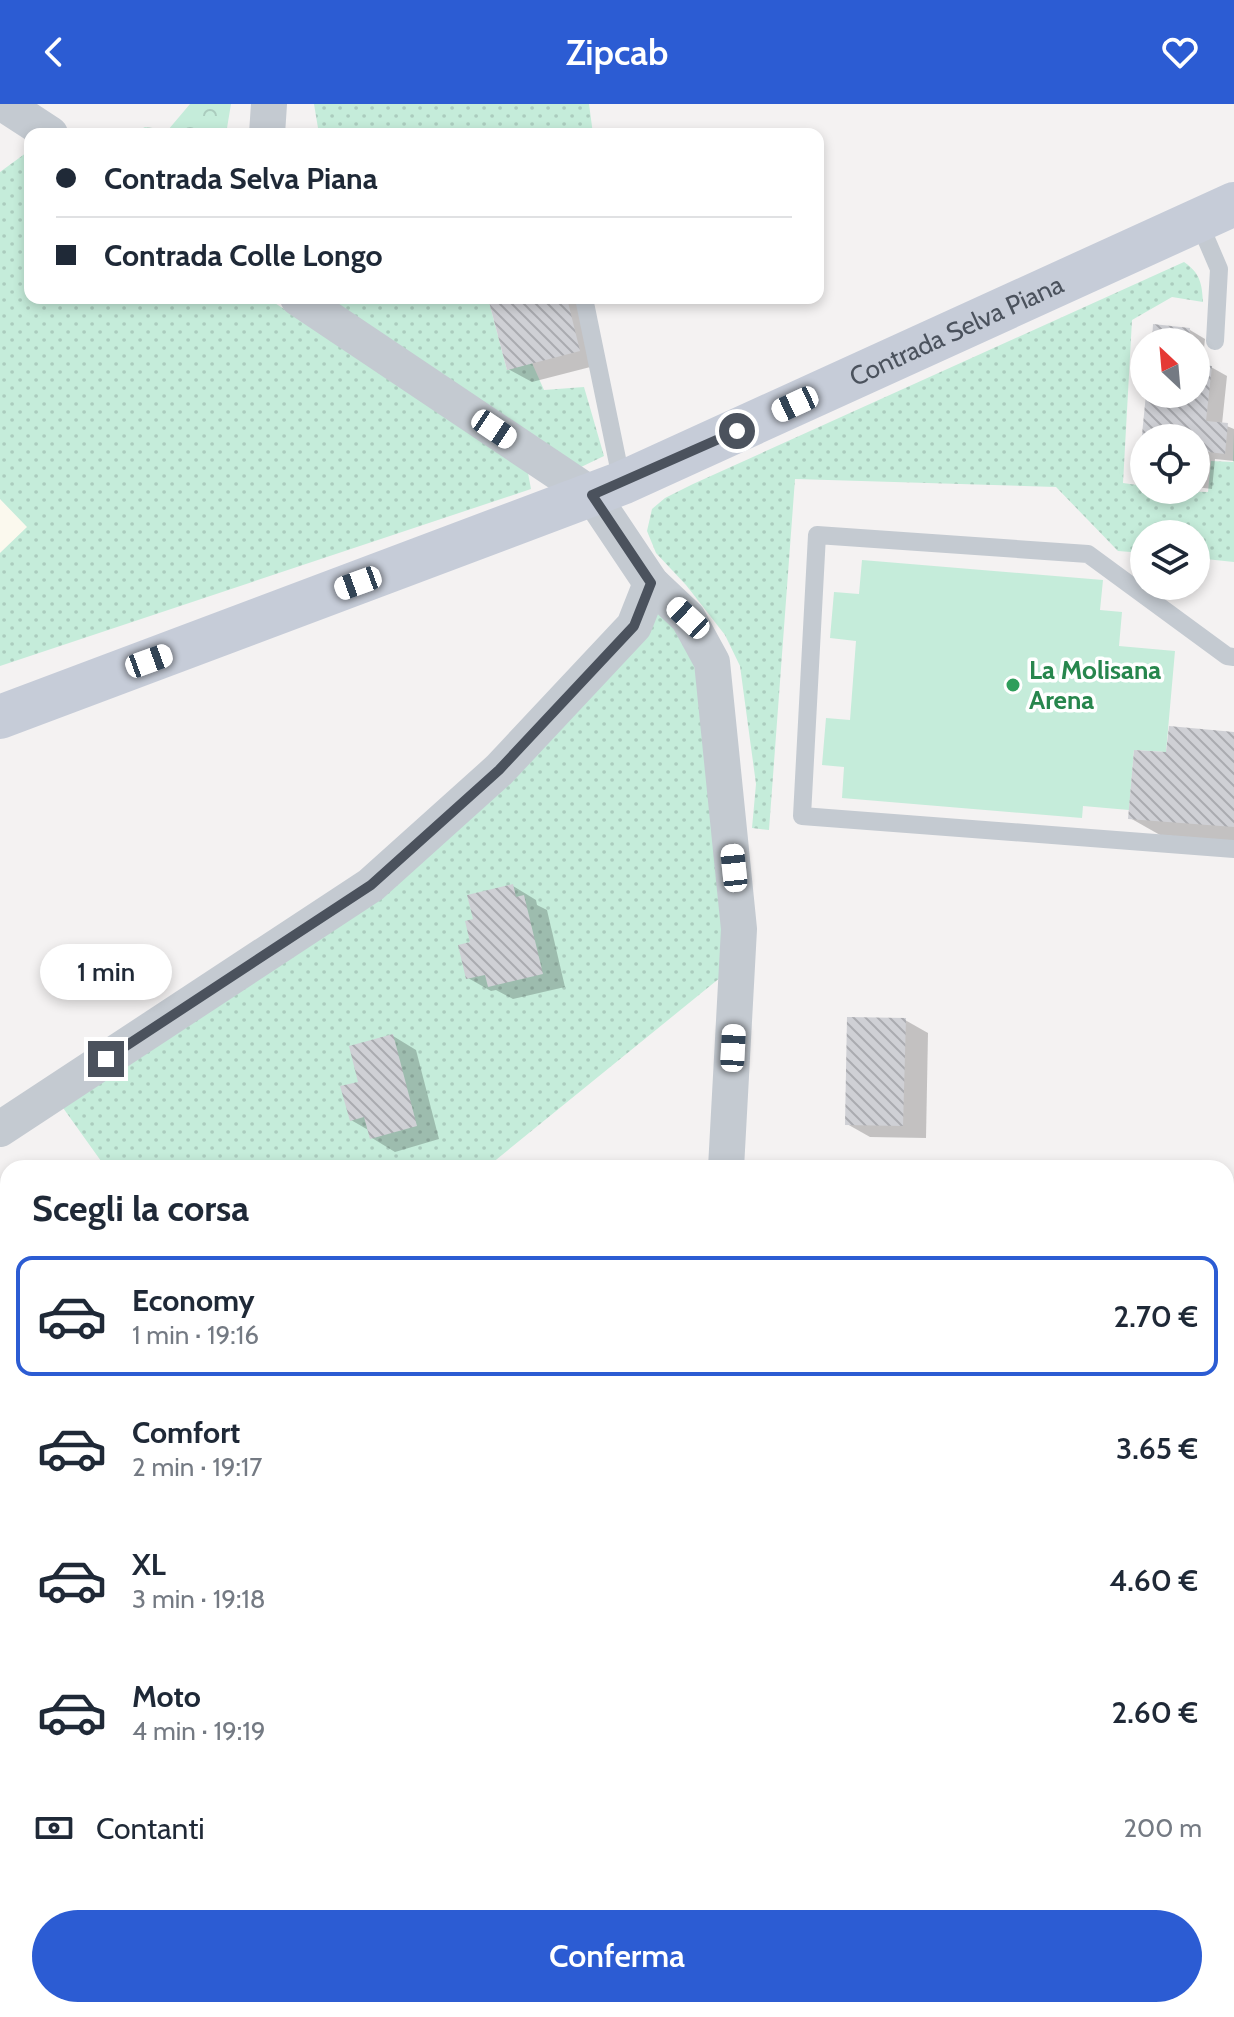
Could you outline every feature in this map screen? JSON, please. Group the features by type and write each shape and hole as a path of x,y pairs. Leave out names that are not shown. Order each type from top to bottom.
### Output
{"street":[{"path":"4,104 41,128"},
{"path":"267,128 269,104"},
{"name":"Contrada Selva Piana","path":"0,717 607,489 1216,212"},
{"path":"308,304 607,489 651,583 688,618 712,662 739,929 726,1160"},
{"path":"0,1129 371,885 499,770 634,626 651,583"}],"lane":[{"path":"1215,341 1219,269 1216,212"},
{"path":"585,304 607,489"},
{"path":"1231,657 1088,554 817,535 802,816 1234,849"}],"shaded area":[{"path":"0,499 28,527 0,553"}],"green space":[{"path":"190,104 231,104 227,128 170,128"},
{"path":"314,104 589,104 592,128 318,128"},
{"path":"24,154 24,304 276,304 512,455 528,473 531,489 0,666 0,553 27,527 0,499 0,172"},
{"path":"1184,262 1199,279 1203,302 1172,297 1132,320 1123,483 1130,484 1130,504 1210,504 1211,461 1233,462 1234,432 1234,562 1210,559 1210,520 1130,520 1130,552 1118,551 1056,487 795,479 769,830 752,828 756,784 740,666 725,635 656,553 647,531 652,509 665,498"},
{"path":"337,304 490,304 507,370 532,363 544,390 584,387 604,456 579,468"},
{"name":"La Molisana Arena","path":"862,560 1103,580 1100,610 1122,612 1119,646 1175,651 1166,752 1134,750 1129,810 1083,806 1082,818 842,798 844,767 822,765 826,718 850,720 856,641 830,638 834,592 859,594"},
{"path":"656,602 703,672 727,941 721,977 496,1160 100,1160 61,1105 375,899"}],"building":[{"path":"490,304 568,304 580,351 507,370"},
{"path":"1153,324 1190,328 1153,328"},
{"path":"1145,408 1207,408 1206,421 1228,423 1225,454 1210,452 1210,424 1143,424"},
{"path":"1169,726 1234,732 1234,827 1128,819 1134,750 1166,752"},
{"path":"513,884 516,897 524,895 543,974 488,987 485,975 466,979 458,945 470,942 465,921 473,919 467,895"},
{"path":"847,1017 906,1018 903,1126 845,1125"},
{"path":"393,1034 417,1126 370,1139 364,1117 350,1121 340,1086 358,1082 349,1046"}],"place":[{"name":"La Molisana Arena","path":"1013,685"}],"route":[{"path":"106,1059 371,885 499,770 634,626 651,583 592,495 737,431"}]}
